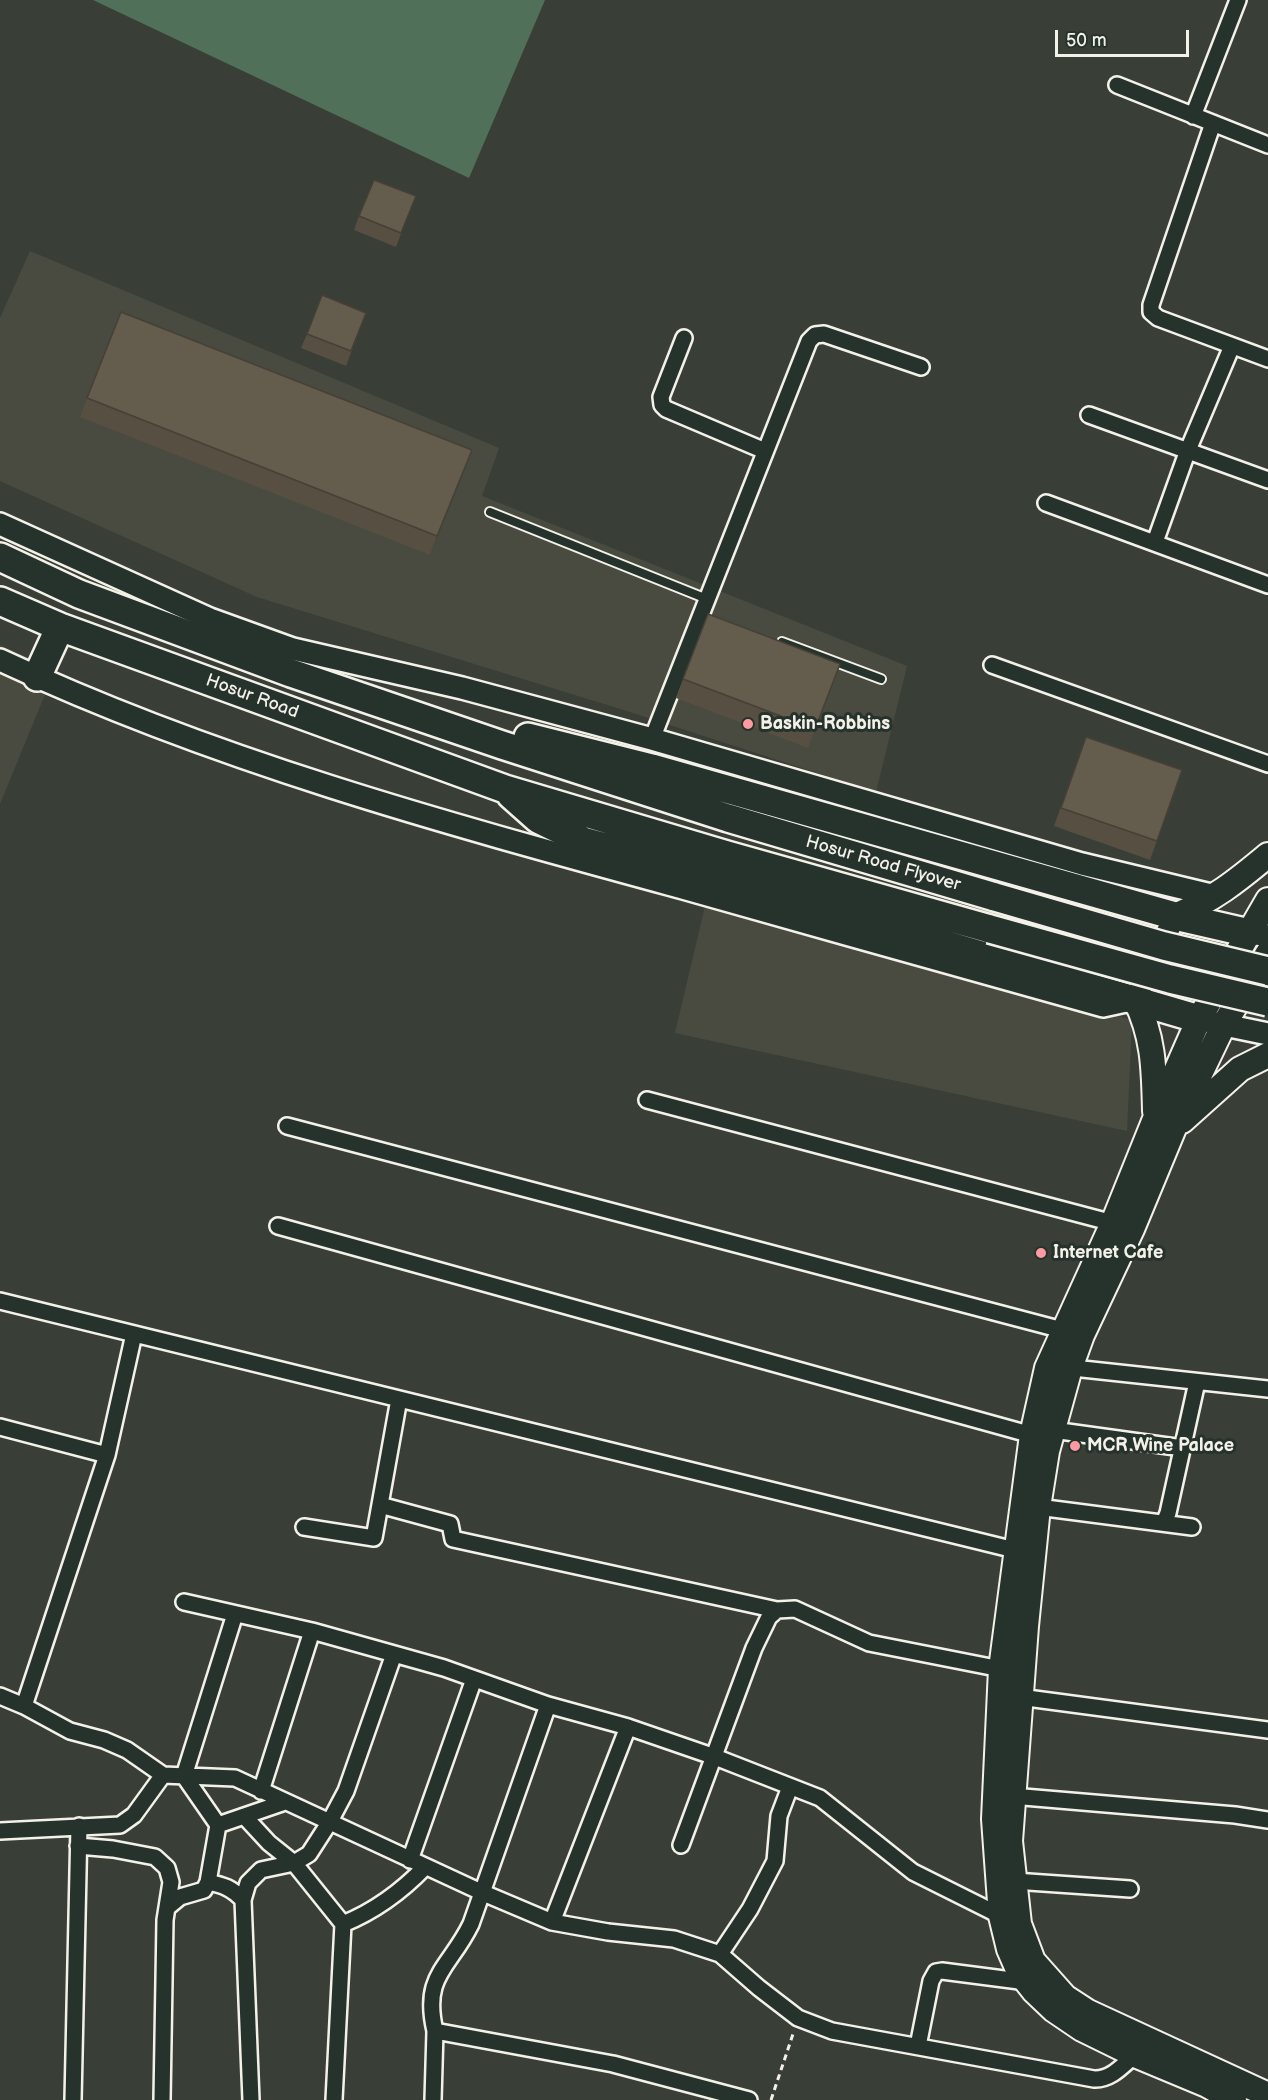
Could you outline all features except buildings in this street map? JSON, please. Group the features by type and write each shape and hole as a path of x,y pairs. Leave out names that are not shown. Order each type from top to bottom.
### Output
{"highway":[{"name":"Hosur Road","path":"0,557 101,602 291,673 502,745"},
{"name":"Hosur Road","path":"0,601 60,627 505,789"},
{"path":"37,677 60,627"},
{"path":"502,745 521,736 590,752 1080,876 1175,916 1258,934"},
{"name":"Hosur Road Flyover","path":"502,745 728,818 995,897 1164,946 1268,971"},
{"path":"505,789 538,819 583,841 688,869 1211,1022"},
{"name":"Hosur Road Flyover","path":"505,789 727,855 990,929 1170,979 1268,1002"}],"main road":[{"path":"1175,916 1203,904 1268,855"},
{"path":"1268,900 1258,934 1211,1022 1165,1123 1113,1223 1074,1333 1060,1365 1042,1432 1025,1552 1011,1696 994,1819 1001,1916 1009,1950 1019,1972 1054,2010 1082,2029 1135,2055 1206,2084 1230,2079 1268,2095"},
{"path":"1211,1022 1268,953"},
{"path":"1074,1333 1132,1228 1165,1123 1144,1017 1135,999"},
{"path":"1165,1123 1240,1069 1268,1056"},
{"path":"1042,1432 1047,1451 1038,1508 1025,1552 1001,1669 1011,1696 1010,1841 1019,1924 1033,1961 1065,1997 1234,2100"}],"street":[{"path":"1193,116 1238,0"},
{"path":"1117,85 1268,145"},
{"path":"1213,123 1151,305 1151,312 1158,318 1268,359"},
{"path":"652,739 708,609 765,451 809,341 815,335 824,334 921,367"},
{"path":"684,338 661,397 662,405 666,410 765,451"},
{"path":"1155,542 1188,450 1232,346"},
{"path":"1089,415 1268,480"},
{"path":"1046,504 1268,585"},
{"path":"0,524 210,619 293,649 462,688 652,739 1080,876 1215,896"},
{"path":"0,660 147,724 336,789 526,846 1103,1006 1135,999 1175,916"},
{"path":"992,665 1268,764"},
{"path":"1211,1022 1268,1034"},
{"path":"647,1100 1113,1223"},
{"path":"287,1126 1074,1333"},
{"path":"278,1227 1042,1432 1183,1448"},
{"path":"0,1301 1025,1552"},
{"path":"24,1706 107,1455 134,1334"},
{"path":"1060,1365 1268,1389"},
{"path":"1164,1523 1197,1382"},
{"path":"304,1527 374,1538 399,1399"},
{"path":"0,1427 107,1455"},
{"path":"380,1505 450,1524 453,1539 777,1610 795,1609 869,1643 1001,1669"},
{"path":"1038,1508 1192,1527"},
{"path":"184,1602 312,1631 394,1654 474,1678 548,1705 628,1727 715,1757 820,1798 841,1813 890,1856 914,1872 1001,1916"},
{"path":"681,1845 754,1648 769,1617 777,1610"},
{"path":"184,1776 235,1614"},
{"path":"261,1791 312,1631"},
{"path":"251,2100 243,1900 248,1883 261,1870 294,1863 309,1854 329,1823 345,1791 394,1654"},
{"path":"410,1860 474,1678"},
{"path":"0,1696 70,1731 104,1740 127,1750 164,1776 235,1778 425,1867 552,1922 608,1932 674,1939 720,1954 798,2018 832,2031 1103,2079 1135,2055"},
{"path":"1011,1696 1268,1730"},
{"path":"433,2100 435,2031 430,2000 436,1978 462,1942 471,1924 548,1705"},
{"path":"552,1922 628,1727"},
{"path":"0,1830 120,1825 134,1815 164,1776"},
{"path":"168,1907 180,1897 204,1890 208,1882 218,1825 184,1776"},
{"path":"720,1954 750,1909 775,1861 779,1816 790,1787"},
{"path":"1012,1796 1235,1815 1268,1820"},
{"path":"218,1825 285,1802"},
{"path":"244,1816 269,1843 294,1863 343,1924 334,2100"},
{"path":"74,2100 79,1826"},
{"path":"78,1846 113,1849 155,1857 167,1868 171,1882 165,1920 162,2100"},
{"path":"343,1924 382,1905 404,1889 425,1867"},
{"path":"1014,1881 1130,1889"},
{"path":"208,1882 224,1885 234,1890 243,1900"},
{"path":"918,2046 930,1981 936,1972 1027,1982"},
{"path":"435,2031 613,2064 748,2100"}],"lane":[{"path":"490,512 708,609"},
{"path":"769,637 881,679"}],"path":[{"path":"771,2100 798,2018"}],"shaded area":[{"path":"30,251 499,448 482,496 907,666 876,792 630,712 257,597 0,481 0,318"},
{"path":"0,645 55,670 0,804"},
{"path":"706,902 1132,1020 1127,1131 675,1033"}],"green space":[{"path":"93,0 545,0 469,178"}],"place":[{"name":"Baskin-Robbins","path":"748,724"},
{"name":"Internet Cafe","path":"1041,1253"},
{"name":"MCR Wine Palace","path":"1075,1446"}]}
